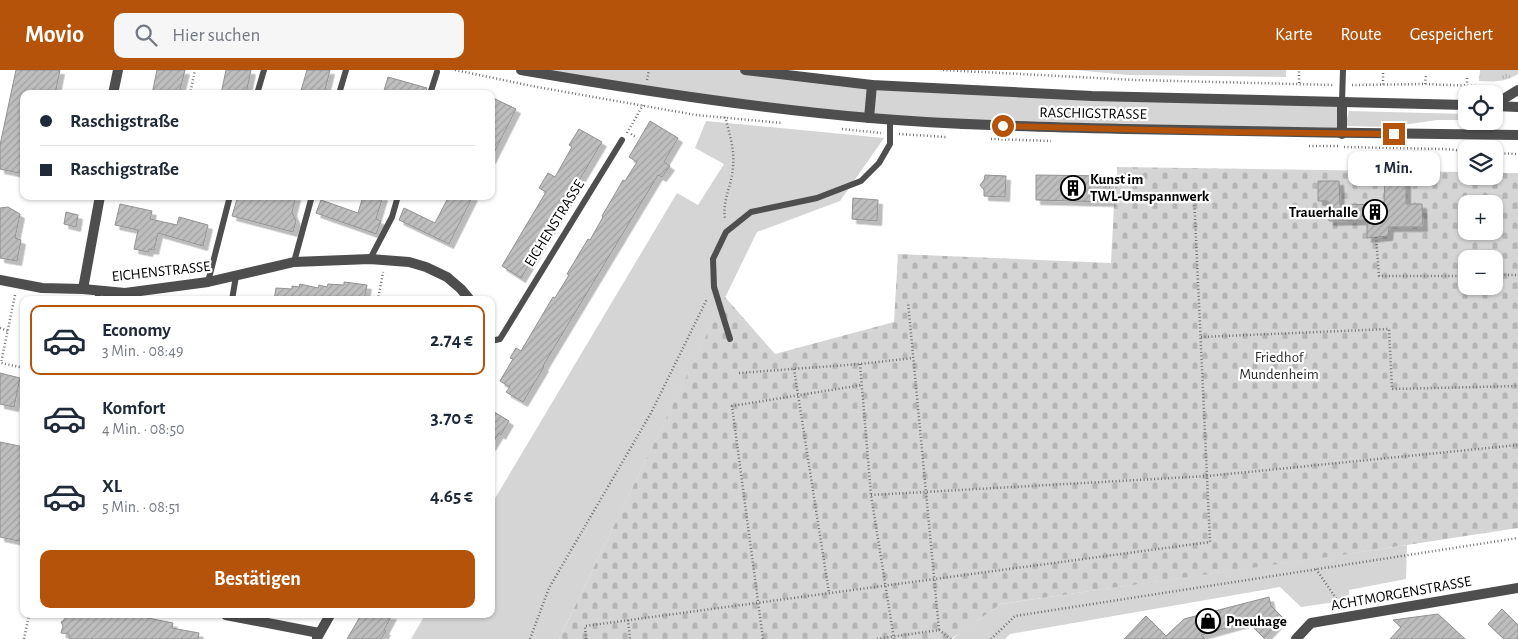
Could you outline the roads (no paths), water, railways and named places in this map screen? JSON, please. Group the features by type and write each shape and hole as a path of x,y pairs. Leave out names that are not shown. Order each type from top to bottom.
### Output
{"street":[{"path":"113,90 118,70"},
{"name":"RASCHIGSTRASSE","path":"521,70 645,92 890,120 1022,127 1342,134 1518,135"},
{"name":"RASCHIGSTRASSE","path":"745,70 872,85 1092,96 1458,106"},
{"path":"869,118 872,85"},
{"path":"1503,99 1518,90"},
{"path":"1342,102 1342,134"},
{"path":"1503,106 1518,107"},
{"path":"83,289 99,200"},
{"name":"EICHENSTRASSE","path":"0,280 42,288 83,289 98,295 208,282 294,262 370,259 409,262 426,267 447,277 461,288 467,296"},
{"name":"ACHTMORGENSTRASSE","path":"1296,639 1311,623 1518,588"},
{"path":"240,618 318,636 328,618"}],"lane":[{"path":"259,90 264,70"},
{"path":"341,90 346,70"},
{"path":"1342,102 1343,70"},
{"path":"431,90 437,72"},
{"path":"730,339 714,287 713,259 726,232 751,212 817,198 861,181 879,163 890,144 890,120"},
{"name":"EICHENSTRASSE","path":"495,340 500,339 622,140"},
{"path":"208,282 229,200"},
{"path":"294,262 311,200"},
{"path":"370,259 392,217 397,200"},
{"path":"233,296 236,276"}],"place":[{"name":"Kunst im TWL-Umspannwerk","path":"1073,188"},
{"name":"Trauerhalle","path":"1375,212"},
{"name":"Pneuhage","path":"1208,621"}],"park label":[{"name":"Friedhof Mundenheim","path":"1279,366"}]}
